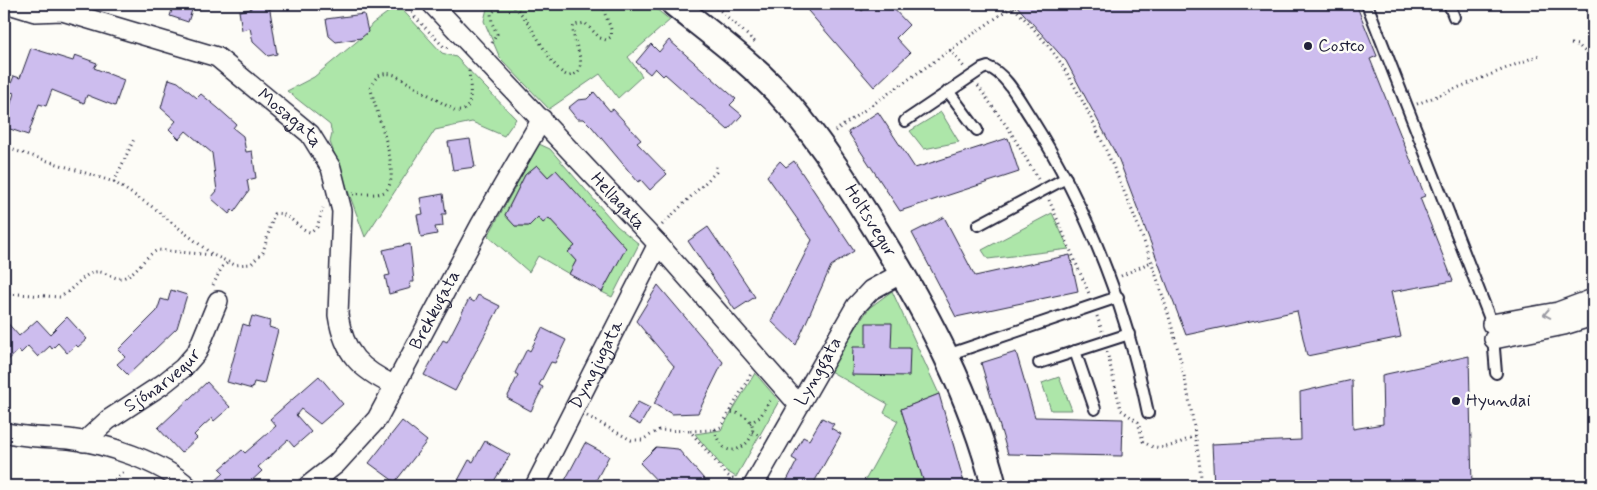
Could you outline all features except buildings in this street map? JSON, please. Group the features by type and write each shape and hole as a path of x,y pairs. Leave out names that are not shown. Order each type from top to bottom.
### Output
{"street":[{"name":"Mosagata","path":"9,4 35,12 62,11 217,57 310,134 331,168 340,197 342,211 338,300 340,329 348,348 361,365 371,375 395,386"},
{"name":"Hellagata","path":"432,4 655,240 793,398"},
{"name":"Holtsvegur","path":"674,4 760,75 790,105 835,163 902,273 947,355 989,465 994,486"},
{"name":"Brekkugata","path":"308,486 360,440 377,419 481,224 542,119"},
{"name":"Dyngjugata","path":"535,486 655,240"},
{"name":"Lynggata","path":"747,481 793,398 856,306 871,290 902,273"},
{"path":"1493,332 1593,300"},
{"name":"Sjónarvegur","path":"84,442 108,420 163,384 183,368 197,352 218,301"},
{"path":"1493,332 1564,325 1593,316"},
{"path":"5,435 84,442 159,466 177,477 186,486"}],"lane":[{"path":"1367,4 1493,332 1496,373"},
{"path":"1449,4 1454,17"},
{"path":"905,121 971,76 988,67 1001,76 1025,109 1066,178 1083,212 1118,297 1148,413"},
{"path":"948,92 977,130"},
{"path":"978,225 1066,178"},
{"path":"947,355 1118,297"},
{"path":"1039,363 1129,334"},
{"path":"1076,351 1095,409"}],"path":[{"path":"4,147 114,182 151,206 213,255 227,262 244,266 258,259 268,240 274,214 284,215 302,229 310,232 317,227 322,208 327,203 353,194 380,194 386,190 390,184 390,161 371,89 375,79 384,73 395,75 454,110 461,111 468,107 470,100 468,60 496,38 496,30 492,23 491,14 500,4"},
{"path":"510,4 530,25 560,72 569,76 578,72 580,68 580,56 572,32 574,25 585,22 603,40 611,37 612,30 603,9 605,4"},
{"path":"835,131 1012,5 1062,64 1096,128 1153,261 1171,324 1196,436 1202,486"},
{"path":"1571,44 1578,45 1593,59"},
{"path":"950,50 1010,131 1044,190 1063,228 1094,305 1121,410 1138,422 1143,441 1152,448 1162,448 1196,436"},
{"path":"1415,104 1542,54"},
{"path":"114,182 135,137"},
{"path":"655,240 716,172 716,164"},
{"path":"4,292 60,296 94,272 102,272 118,279 124,278 137,270 152,252 158,250 213,255"},
{"path":"1112,281 1153,261"},
{"path":"218,301 209,291 222,267 227,262"},
{"path":"598,422 631,440 637,441 659,430 690,431 721,427 754,368"},
{"path":"750,423 765,411 774,392 782,400 793,398"},
{"path":"715,429 722,445 733,450 744,447 749,443 752,432 750,423 744,416 730,412"},
{"path":"757,444 766,428"},
{"path":"690,431 736,483 747,481"},
{"path":"752,432 762,437"},
{"path":"107,486 140,459"}],"green space":[{"path":"488,4 650,4 670,20 628,57 642,76 618,98 600,74 549,109 500,58 484,21"},
{"path":"398,5 442,53 456,57 516,119 504,136 472,122 435,130 365,237 330,142 332,134 330,125 287,91 314,77 361,38 372,24"},
{"path":"941,112 959,142 924,149 910,131"},
{"path":"539,144 550,149 617,226 639,244 612,297 602,292 625,248 556,170 548,177 537,165 525,175 505,215 515,226 528,226 538,217 543,223 549,218 575,246 568,252 576,261 569,274 538,256 529,272 488,236"},
{"path":"1052,213 1069,249 988,259 982,250"},
{"path":"892,291 939,394 901,409 925,486 862,486 898,421 884,413 888,404 828,370 869,308"},
{"path":"755,373 779,401 736,477 725,470 695,434 721,430"},
{"path":"1059,377 1072,410 1051,410 1042,383"}],"place":[{"name":"Costco","path":"1308,46"},
{"name":"Hyundai","path":"1456,401"}]}
